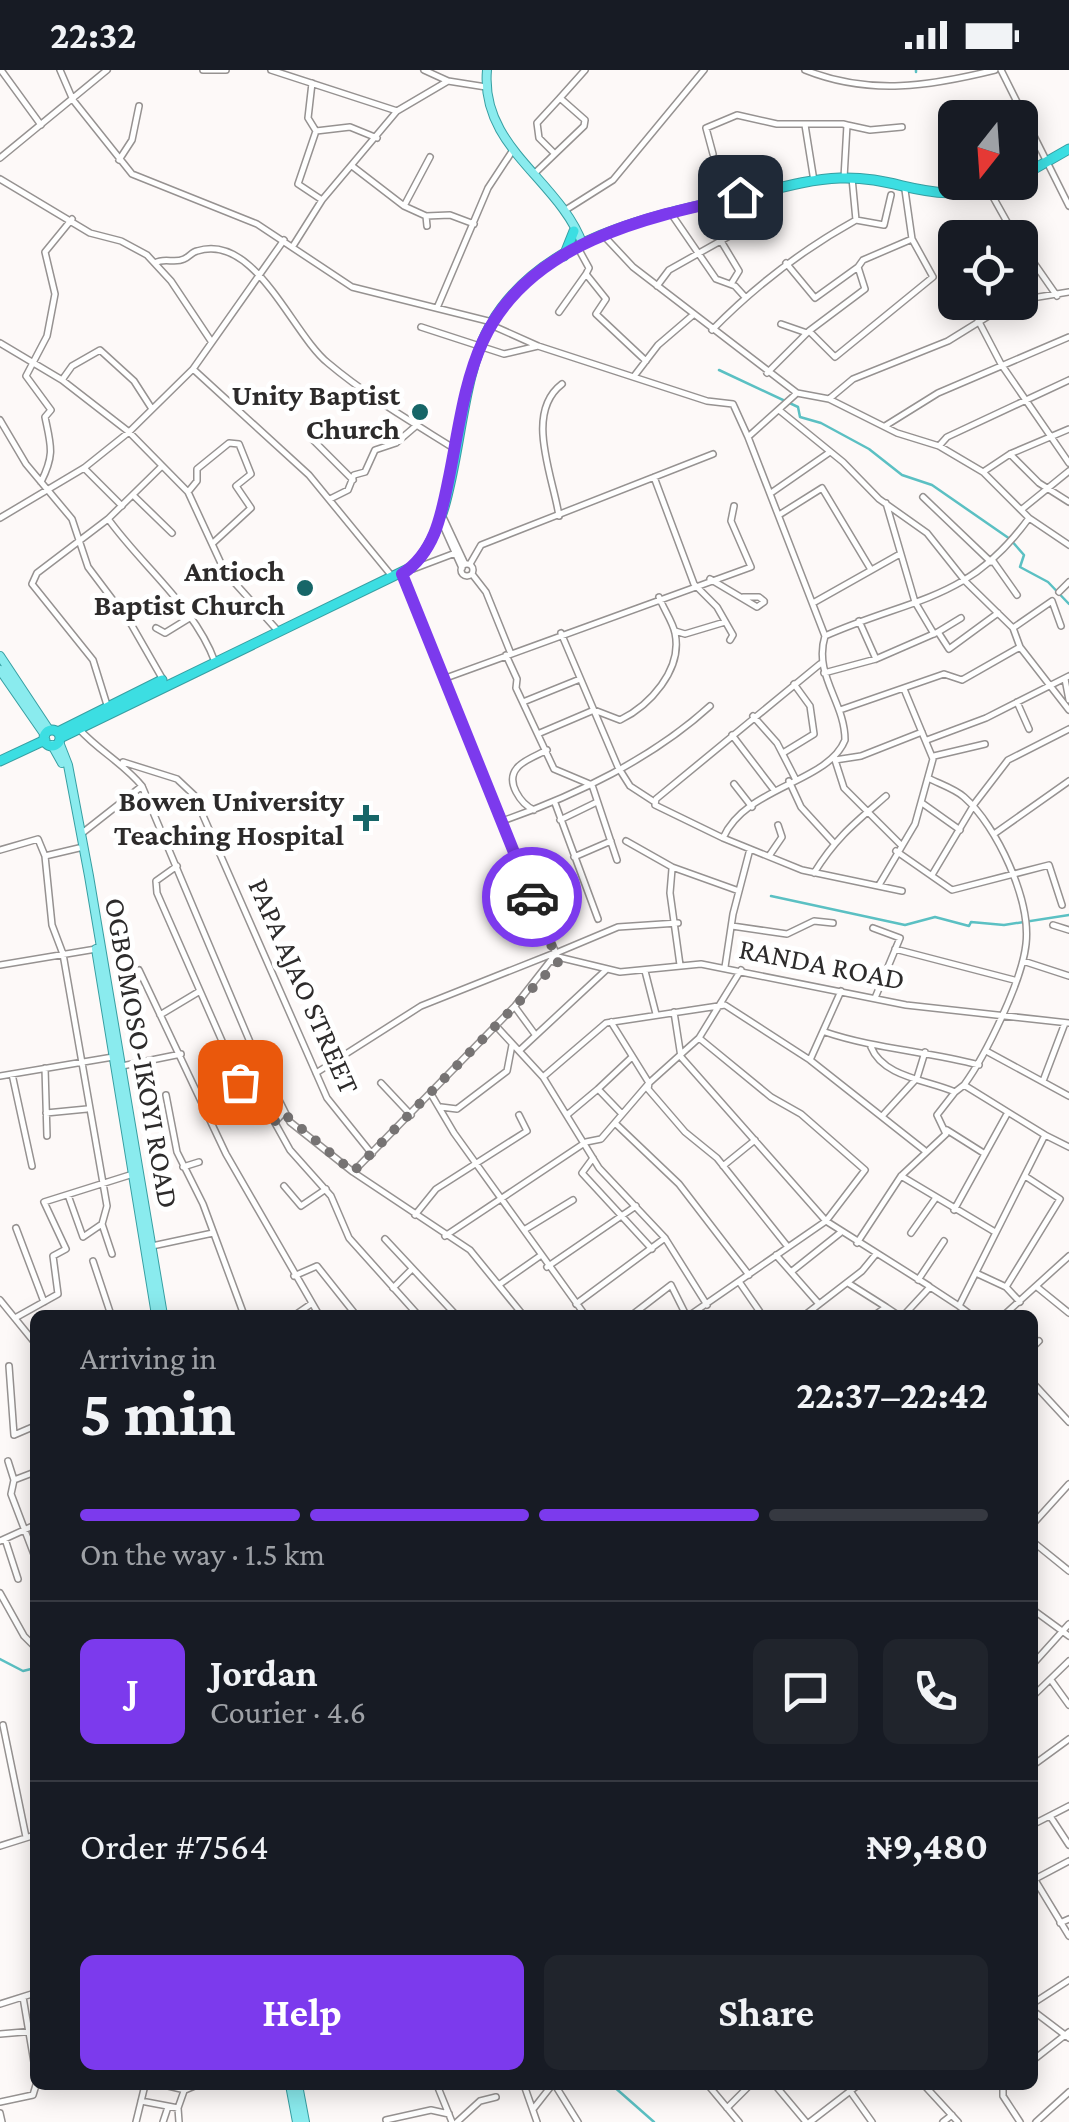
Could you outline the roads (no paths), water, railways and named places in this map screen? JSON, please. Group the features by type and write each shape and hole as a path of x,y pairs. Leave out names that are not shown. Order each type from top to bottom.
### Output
{"highway":[{"path":"1038,168 1069,149"},
{"path":"0,761 79,729 280,633 400,575 423,557 441,515 480,347 491,324 518,291 580,247 670,212 814,181 848,178 938,195"},
{"path":"562,258 576,232 598,237"},
{"path":"53,738 107,705 163,679 217,661"}],"main road":[{"path":"488,70 486,87 495,127 562,209 580,247"},
{"path":"0,656 53,738"},
{"path":"0,670 53,738"},
{"name":"OGBOMOSO-IKOYI ROAD","path":"53,738 68,765 81,834 113,1057 159,1310"},
{"name":"OGBOMOSO-IKOYI ROAD","path":"53,738 62,762 122,1066 159,1310"},
{"path":"291,2090 301,2122"},
{"path":"298,2090 301,2122"}],"street":[{"path":"1,70 41,125"},
{"path":"60,70 73,100 119,160 142,180 247,220 294,246 352,287 491,324 538,346 707,401 733,404 825,636 820,664 839,711 845,740 834,760 841,784 898,848 952,890 1049,865 1062,905"},
{"path":"1,155 106,70"},
{"path":"204,70 226,70"},
{"path":"271,70 397,110"},
{"path":"424,70 448,81 486,87"},
{"path":"556,155 540,138 537,123 585,70"},
{"path":"562,209 613,180 704,70"},
{"path":"805,70 838,82 922,87 998,70 1013,100"},
{"path":"838,82 842,70"},
{"path":"294,246 322,200 397,110 448,81"},
{"path":"312,82 308,118 316,131"},
{"path":"533,175 585,120 560,98"},
{"path":"119,160 132,140 139,106"},
{"path":"713,154 706,128 732,116 870,130 902,128"},
{"path":"805,125 814,181"},
{"path":"848,125 848,178 856,220"},
{"path":"316,131 350,127 377,138"},
{"path":"316,131 298,184 322,200"},
{"path":"1038,140 1069,206"},
{"path":"437,309 488,188 513,150"},
{"path":"404,206 430,156"},
{"path":"352,166 404,206 426,216 450,215 474,224"},
{"path":"0,178 90,233 134,246 156,262 211,341"},
{"path":"781,324 808,332 835,356 930,279 932,272 912,238 905,190"},
{"path":"712,330 744,297 822,236 856,220 884,226 891,195"},
{"path":"657,286 670,270 740,230 722,201"},
{"path":"700,206 739,273 731,284"},
{"path":"670,212 716,279 731,284 744,297"},
{"path":"426,216 427,226"},
{"path":"41,482 54,449 45,417 51,410 26,376 30,361 47,336 55,294 45,252 72,219"},
{"path":"598,237 796,394 829,399 939,446 983,472 1030,518 1069,545"},
{"path":"786,263 816,298 863,260 912,238"},
{"path":"0,518 84,468 129,432 193,369 284,240"},
{"path":"559,312 589,268 580,247"},
{"path":"156,262 218,249 242,259 277,292 290,322 325,362 455,449"},
{"path":"766,373 808,332 865,289 858,267"},
{"path":"1038,269 1057,296"},
{"path":"586,274 606,299 596,314 646,362"},
{"path":"1038,298 1069,292"},
{"path":"636,375 692,314"},
{"path":"829,399 854,379 948,341 978,320 1001,364 1069,463"},
{"path":"422,326 504,354 538,346"},
{"path":"885,426 925,400 1069,337"},
{"path":"0,344 62,380 129,432 188,492 225,572 280,633"},
{"path":"62,380 72,366 100,350 134,381 152,409"},
{"path":"193,369 286,451 400,575 554,958"},
{"path":"939,446 947,437 1069,380"},
{"path":"559,516 542,419 546,399 562,384"},
{"path":"748,438 796,394"},
{"path":"778,409 886,503 927,533 966,582 1013,628 1020,647 1069,710"},
{"path":"0,420 41,482 72,519 88,566 131,624 163,679"},
{"path":"329,500 348,490 352,480 365,472 376,450 396,443 417,425"},
{"path":"983,472 1010,454 1069,429"},
{"path":"311,438 352,480"},
{"path":"188,492 197,481 197,469 229,444 238,444 251,474 236,486 251,508 214,544"},
{"path":"771,493 830,452"},
{"path":"592,785 557,772 523,702 486,592 472,574 464,574 466,565 481,545 714,454"},
{"path":"1010,454 1039,482 1069,502"},
{"path":"107,705 93,660 32,584 38,572 108,520 161,467"},
{"path":"84,468 122,506"},
{"path":"1022,510 1069,471"},
{"path":"654,477 694,584 725,622 730,640"},
{"path":"779,516 822,488 870,568"},
{"path":"134,496 172,533"},
{"path":"923,496 992,561 1016,595"},
{"path":"886,503 915,602 949,649 998,613"},
{"path":"443,679 694,584 751,567 731,521 734,506"},
{"path":"441,515 456,553 466,565"},
{"path":"825,636 966,582 992,561 1030,518"},
{"path":"108,520 134,556 191,617 217,661"},
{"path":"400,575 456,553"},
{"path":"812,603 900,554"},
{"path":"710,580 740,597"},
{"path":"1059,592 1069,582"},
{"path":"540,733 594,710 616,721 642,709 671,668 676,630 659,597"},
{"path":"1013,628 1052,601 1061,626"},
{"path":"156,628 164,633 191,617"},
{"path":"824,674 876,659 961,618"},
{"path":"859,621 876,659"},
{"path":"676,630 685,634 725,622"},
{"path":"560,633 618,767 646,800 656,799 820,664"},
{"path":"839,711 944,674 962,680 1020,647"},
{"path":"927,740 1067,678 1069,700"},
{"path":"523,702 580,679"},
{"path":"783,753 814,734 810,706 794,684"},
{"path":"878,885 922,803 930,779 933,756 904,689"},
{"path":"1016,702 1029,729"},
{"path":"502,821 556,803 592,785 688,725 710,706"},
{"path":"753,716 783,753 802,807 833,842"},
{"path":"79,729 99,749 120,761 142,786 283,1113 353,1172 470,1250 518,1310"},
{"path":"932,875 974,810 974,803 1008,760 1069,729"},
{"path":"724,838 730,826 752,806 792,779 834,760 860,756 922,732"},
{"path":"732,735 774,790"},
{"path":"933,756 984,744"},
{"path":"534,810 522,803 514,787 514,775 517,767 546,750"},
{"name":"PAPA AJAO STREET","path":"120,761 177,779 194,794 337,1115 372,1154"},
{"path":"930,779 960,794 994,835 1013,876 1026,934 1023,961 988,1052 937,1115 947,1130 986,1154"},
{"path":"994,835 1069,781"},
{"path":"734,784 752,806"},
{"path":"592,785 617,860"},
{"path":"81,834 142,786"},
{"path":"814,873 833,842 862,811 886,796"},
{"path":"656,799 655,806 768,856 814,873 902,891"},
{"path":"560,820 598,802"},
{"path":"556,803 598,919"},
{"path":"922,803 960,830"},
{"path":"768,856 782,837 778,825"},
{"path":"0,850 38,839 45,856 52,926 63,954 100,1184 107,1206 102,1224 112,1254"},
{"path":"574,856 610,841"},
{"path":"626,841 672,868 739,891"},
{"path":"45,856 78,848"},
{"path":"725,967 750,849"},
{"path":"177,866 156,886 244,1089 274,1122 290,1150 326,1189 349,1238 413,1310"},
{"path":"672,868 670,892 678,923 680,965"},
{"path":"732,926 787,934 814,921 833,924"},
{"path":"316,1072 421,1006 554,958 618,927 678,923"},
{"path":"1053,925 1069,930"},
{"path":"873,928 899,936 876,998"},
{"path":"0,965 96,949"},
{"path":"895,950 958,967 992,971 1014,980"},
{"path":"353,1172 515,1006 554,958"},
{"name":"RANDA ROAD","path":"554,958 606,970 644,971 680,965 725,967 876,998 1067,1023"},
{"path":"1023,961 1069,976"},
{"path":"139,970 226,1154 315,1310"},
{"path":"519,1050 606,970"},
{"path":"446,1236 586,1142 601,1138 649,1082 699,1038 740,970"},
{"path":"644,971 656,1014"},
{"path":"160,1014 200,991"},
{"path":"810,1060 841,991"},
{"path":"515,1006 534,1033"},
{"path":"543,1077 611,1022 728,1006 810,1060 924,1150"},
{"path":"674,1012 681,1057 826,1222 964,1310"},
{"path":"611,1022 649,1082 648,1089 685,1132 723,1166 788,1247"},
{"path":"1044,1081 1067,1023"},
{"path":"496,1026 543,1077 594,1158 665,1238 707,1305"},
{"path":"825,1032 871,1046 924,1052 979,1065"},
{"path":"698,1310 826,1222 865,1175 863,1167 699,1038"},
{"path":"441,1108 459,1108 504,1073 512,1045"},
{"path":"871,1046 878,1063 956,1092"},
{"path":"883,1114 917,1078 924,1052"},
{"path":"988,1052 1069,1096"},
{"path":"122,1066 181,1054"},
{"path":"0,1076 113,1057"},
{"path":"568,1115 632,1057"},
{"path":"45,1068 47,1136"},
{"path":"12,1074 32,1166"},
{"path":"381,1083 411,1115"},
{"path":"964,1085 1007,1114 1069,1147"},
{"path":"598,1089 622,1114"},
{"path":"431,1094 454,1133 581,1310"},
{"path":"166,1095 183,1167 242,1310"},
{"path":"46,1113 87,1109"},
{"path":"274,1122 283,1113"},
{"path":"954,1210 1007,1114"},
{"path":"414,1215 436,1189 528,1130 519,1115"},
{"path":"616,1124 679,1184 749,1275"},
{"path":"857,1243 901,1176 947,1130"},
{"path":"959,1306 1045,1135"},
{"path":"723,1166 755,1140"},
{"path":"594,1158 582,1173 652,1248"},
{"path":"183,1167 199,1162"},
{"path":"15,1318 58,1294 54,1256 66,1249 44,1202 133,1174"},
{"path":"901,1176 996,1232"},
{"path":"1025,1176 1069,1201"},
{"path":"284,1186 300,1206 326,1189"},
{"path":"68,1195 83,1237 102,1224"},
{"path":"1006,1287 1059,1196"},
{"path":"911,1233 935,1199"},
{"path":"524,1230 573,1200"},
{"path":"547,1267 636,1206"},
{"path":"16,1228 44,1302"},
{"path":"152,1246 212,1233"},
{"path":"791,1272 840,1233"},
{"path":"576,1304 665,1238"},
{"path":"384,1239 410,1271 424,1279 452,1310"},
{"path":"918,1280 944,1241"},
{"path":"811,1310 848,1283 876,1254"},
{"path":"776,1255 818,1304"},
{"path":"500,1284 540,1256"},
{"path":"1010,1310 1069,1256"},
{"path":"93,1261 109,1310"},
{"path":"294,1276 317,1266 352,1310"},
{"path":"393,1288 410,1271"},
{"path":"977,1272 1006,1287 1020,1302"},
{"path":"969,1287 988,1280"},
{"path":"740,1282 759,1310"},
{"path":"848,1283 893,1310"},
{"path":"638,1310 671,1285 685,1310"},
{"path":"906,1310 930,1287"},
{"path":"1037,1287 1069,1313"},
{"path":"0,1300 30,1337"},
{"path":"303,1310 311,1304"},
{"path":"881,1310 886,1306"},
{"path":"9,1366 14,1435 30,1428"},
{"path":"1038,1388 1069,1422"},
{"path":"8,1461 14,1480 11,1494 30,1546"},
{"path":"14,1480 30,1474"},
{"path":"1038,1518 1069,1484"},
{"path":"1063,1490 1069,1497"},
{"path":"0,1495 11,1494"},
{"path":"18,1579 2,1540 30,1528"},
{"path":"1038,1546 1069,1571"},
{"path":"0,1594 30,1642"},
{"path":"1038,1613 1066,1634"},
{"path":"1038,1660 1066,1634 1069,1624"},
{"path":"1038,1692 1069,1661"},
{"path":"1050,1680 1069,1706"},
{"path":"3,1725 26,1837"},
{"path":"1038,1762 1069,1740"},
{"path":"1038,1822 1069,1806"},
{"path":"1050,1816 1069,1845"},
{"path":"0,1846 30,1836"},
{"path":"1038,1876 1069,1861"},
{"path":"1038,1885 1069,1936"},
{"path":"1060,1923 1069,1919"},
{"path":"1038,2003 1069,1980"},
{"path":"0,2004 30,1995"},
{"path":"23,1997 30,2023"},
{"path":"1038,2012 1068,2035 1038,2057"},
{"path":"0,2034 30,2030"},
{"path":"0,2102 33,2096 35,2090"},
{"path":"136,2122 144,2090"},
{"path":"179,2122 183,2090"},
{"path":"439,2090 455,2122 480,2101 496,2097"},
{"path":"526,2090 536,2122"},
{"path":"534,2108 550,2090"},
{"path":"557,2090 578,2122"},
{"path":"712,2090 739,2122"},
{"path":"728,2108 745,2090"},
{"path":"779,2090 808,2122 850,2091 872,2122"},
{"path":"929,2090 958,2122"},
{"path":"1004,2090 1003,2096 1020,2122"},
{"path":"1036,2122 1069,2092"},
{"path":"141,2101 178,2108"},
{"path":"163,2122 168,2108"},
{"path":"386,2120 431,2110 449,2114"},
{"path":"0,2112 2,2122"},
{"path":"943,2122 952,2115"}],"waterway":[{"path":"719,370 798,407 800,417 821,423 869,449 902,475 932,485 1010,539 1024,555 1020,567 1048,582 1069,604"},
{"path":"771,896 905,925 935,917 969,926 971,922 1004,925 1069,915"},
{"path":"0,1659 23,1671 30,1669"},
{"path":"618,2090 654,2122"}],"place":[{"name":"Unity Baptist Church","path":"420,412"},
{"name":"Antioch Baptist Church","path":"305,588"},
{"name":"Bowen University Teaching Hospital","path":"366,818"}]}
